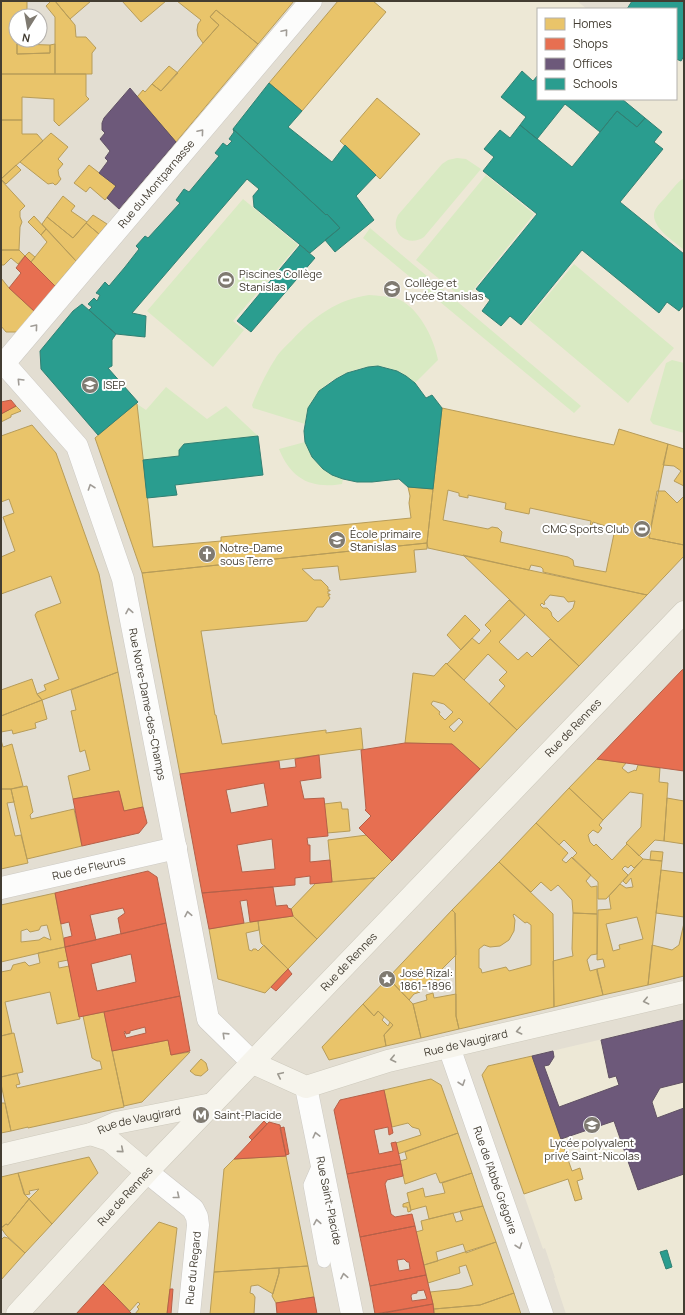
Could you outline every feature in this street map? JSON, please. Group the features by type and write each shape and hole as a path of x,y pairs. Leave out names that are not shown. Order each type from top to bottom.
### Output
{"main road":[{"name":"Rue de Rennes","path":"17,1314 147,1172 212,1104 681,622"},
{"name":"Rue de Vaugirard","path":"306,1088 388,1061 684,992"},
{"path":"253,1062 306,1088"},
{"name":"Rue de Vaugirard","path":"1,1155 91,1134 116,1123 212,1104"},
{"name":"Rue de Vaugirard","path":"91,1134 109,1140 147,1172"}],"street":[{"name":"Rue du Montparnasse","path":"2,364 312,1"},
{"name":"Rue Notre-Dame-des-Champs","path":"2,364 77,446 123,579 208,1019 253,1062"},
{"name":"Rue de Fleurus","path":"1,888 176,848"},
{"name":"Rue de l'Abbé Grégoire","path":"449,1047 542,1314"},
{"name":"Rue Saint-Placide","path":"306,1088 352,1314"},
{"name":"Rue du Regard","path":"147,1172 193,1209 197,1217 198,1225 189,1314"}],"lane":[{"path":"321,1158 310,1185 324,1261"}],"shaded area":[{"path":"1,1 684,1 684,1314 1,1314"},
{"name":"Collège et Lycée Stanislas","path":"338,1 577,1 586,8 537,8 537,100 677,100 677,60 684,63 684,449 619,429 614,445 442,408 427,543 142,573 95,438 138,402 108,368 112,340 116,334 89,310 92,307 88,304 94,298 97,300 100,296 96,293 105,282 109,285 139,249 136,246 145,236 148,238 180,203 176,200 184,189 189,192 219,156 215,153 223,143 227,146 232,141 229,139 234,132 233,129 251,104"},
{"name":"Lycée polyvalent privé Saint-Nicolas","path":"684,1020 684,1314 566,1314 545,1248 543,1249 482,1075 488,1066"}],"green space":[{"path":"457,158 466,159 481,169 424,237 412,241 406,240 398,233 396,228 398,215 442,164 448,160"},
{"path":"486,175 534,214 465,300 416,260"},
{"path":"684,178 684,250 660,230 654,214 659,204"},
{"path":"243,199 298,245 233,321 244,330 213,367 147,311"},
{"path":"370,228 581,406 574,413 363,238"},
{"path":"574,264 674,348 628,403 528,319"},
{"path":"369,295 392,297 403,302 418,315 424,323 433,342 438,360 415,383 389,368 371,366 354,370 323,387 315,396 307,411 305,424 253,408 252,405 257,392 273,362 280,352 300,332 327,310 347,300"},
{"path":"672,360 684,363 684,433 653,424 650,420 666,363"},
{"path":"166,387 207,419 226,406 258,436 184,444 179,450 179,456 143,460 137,404 146,410"},
{"path":"305,442 315,461 324,469 343,479 342,484 321,485 303,480 296,475 284,459 279,449"}],"building: Homes":[{"path":"1,1 27,1 27,8 8,8 8,48 17,48 17,54 50,53 50,45 55,44 55,74 1,74"},
{"path":"51,1 55,1 75,25 76,37 86,37 96,48 92,53 92,74 55,74 55,17 46,6"},
{"path":"55,1 91,1 70,19"},
{"path":"122,1 166,1 141,22"},
{"path":"177,1 294,1 258,44 216,10 210,17 219,25 203,43 198,36 197,30 198,24 201,20"},
{"path":"338,1 373,1 386,12 302,111 269,83"},
{"path":"216,10 258,44 176,142 137,97 143,90 145,92 152,84 161,91 219,25 210,17"},
{"path":"48,45 50,45 50,53 17,54 17,48 48,48"},
{"path":"169,66 178,73 161,91 152,84"},
{"path":"1,74 86,74 86,96 89,99 59,126 54,121 54,99 22,97 22,120 1,120"},
{"path":"377,98 420,134 380,179 340,141"},
{"path":"1,120 22,120 22,134 37,134 43,141 1,179"},
{"path":"51,133 68,147 58,159 63,164 58,170 61,179 55,185 53,183 48,184 20,162"},
{"path":"16,165 21,170 6,184 1,179"},
{"path":"89,165 116,186 105,200 90,187 86,192 74,183"},
{"path":"1,180 25,206 20,211 22,222 20,227 19,250 1,250"},
{"path":"63,196 75,206 71,211 87,222 73,238 47,217"},
{"path":"93,215 107,224 99,234 86,223"},
{"path":"34,216 46,229 41,235 28,222"},
{"path":"47,217 73,238 86,223 99,234 76,261 42,224"},
{"path":"46,229 76,261 55,286 31,262 47,242 41,235"},
{"path":"1,250 19,250 25,256 18,264 11,258 4,265 1,265"},
{"path":"29,252 35,257 31,262 25,256"},
{"path":"1,278 9,288 34,311 17,332 6,332 1,326"},
{"path":"136,403 153,547 221,541 221,537 411,518 408,487 433,489 427,543 142,573 95,438"},
{"path":"16,406 21,411 11,415 11,417 1,422 1,414"},
{"path":"442,408 614,445 619,429 668,444 649,538 684,545 684,556 647,595 543,572 541,567 531,565 529,570 428,548 427,543","holes":["448,490 459,493 459,496 468,498 468,495 506,503 505,509 529,514 530,508 591,521 591,527 593,522 615,529 606,572 574,566 573,560 568,557 500,542 502,532 498,528 492,527 488,529 443,520"]},
{"path":"32,425 56,453 99,574 118,672 42,700 37,694 46,690 44,685 59,679 35,615 37,612 61,603 51,576 1,594 1,557 15,551 3,517 14,513 9,499 1,502 1,436"},
{"path":"668,444 684,449 684,486 674,481 681,471 674,466 663,465"},
{"path":"657,491 665,491 677,503 684,496 684,545 649,538"},
{"path":"427,543 427,549 414,550 416,572 340,580 338,566 302,569 314,580 321,580 328,587 328,590 330,590 328,591 328,594 330,595 328,595 330,598 323,607 317,607 307,621 201,631 215,715 222,744 326,730 326,733 361,728 363,749 180,774 142,573"},
{"path":"463,555 647,595 579,666","holes":["550,595 564,597 568,602 575,601 573,608 558,622 547,608 543,608 540,605 542,603 544,605 544,602"]},
{"path":"509,600 525,615 499,642 518,660 527,652 532,657 550,639 579,666 517,730 489,704 505,686 499,680 507,672 488,654 464,680 447,664 472,638 479,644 491,631 485,625"},
{"path":"465,615 480,630 461,650 447,635"},
{"path":"446,663 517,730 480,769 452,744 405,743 413,673 434,676","holes":["433,701 444,704 453,712 445,720 439,714 440,712 431,704","459,718 463,722 454,732 449,727"]},
{"path":"118,672 143,807 124,811 119,791 73,799 68,776 90,770 85,750 80,752 71,711 76,710 71,690"},
{"path":"32,679 37,694 42,700 1,716 1,690"},
{"path":"42,700 47,719 35,723 36,728 13,734 12,730 1,732 1,716"},
{"path":"1,740 3,747 12,744 23,786 11,789 1,789"},
{"path":"597,759 626,763 622,768 628,773 635,770 636,771 638,765 660,768 659,782 668,783 664,841 655,840 639,856 626,843 641,827 643,794 630,792 603,820 569,788"},
{"path":"27,786 33,812 30,815 31,819 74,809 82,846 27,859 11,789"},
{"path":"569,788 603,820 599,825 602,828 598,833 593,830 588,835 590,842 594,846 596,844 612,860 627,844 643,859 634,868 631,865 628,868 625,866 622,869 628,875 606,899 598,899 598,882 572,858 577,853 564,840 559,845 536,823"},
{"path":"1,789 11,789 14,802 7,803 15,836 21,835 28,863 1,869"},
{"path":"667,798 684,801 684,844 664,841"},
{"path":"341,802 342,809 348,809 350,831 327,833 324,804"},
{"path":"536,823 568,853 562,860 566,863 572,857 591,875 586,881 591,887 597,886 597,914 573,913 572,900 558,885 551,891 541,882 531,892 499,862"},
{"path":"367,835 392,861 375,878 332,882 328,840"},
{"path":"651,851 663,852 662,861 650,860"},
{"path":"643,859 662,861 648,985 603,995 597,972 597,969 605,967 603,959 597,960 598,910 611,909 609,896 620,884 626,888 633,887 631,878 626,884 623,881","holes":["637,917 643,939 619,945 620,949 613,951 606,924"]},
{"path":"499,862 553,914 554,1007 459,1029 456,1016 455,913 452,910","holes":["514,914 525,923 527,922 531,925 531,965 509,971 506,967 482,973 481,969 479,968 479,949 484,945 490,947 500,946 509,940 514,931"]},
{"path":"661,870 684,873 684,917 656,913"},
{"path":"375,878 317,939 293,916 291,909 316,883"},
{"path":"55,893 65,947 1,962 1,905","holes":["47,925 51,940 44,937 39,940 21,942 21,931 27,929 30,932 39,930 41,926"]},
{"path":"452,910 455,913 456,955 438,973 442,977 438,982 433,978 420,992 414,994 409,1000 388,978"},
{"path":"573,913 597,914 597,954 591,955 587,960 590,971 597,969 603,995 554,1007 553,961 573,956"},
{"path":"293,916 317,939 288,969 261,943 258,921"},
{"path":"258,921 259,930 246,933 249,950 252,951 253,949 256,949 258,951 264,945 288,969 265,993 218,979 209,929"},
{"path":"684,923 684,976 648,985 652,945 672,950 679,945"},
{"path":"65,947 68,960 58,962 59,968 69,966 80,1019 57,1024 50,992 5,1002 12,1033 1,1036 1,972 11,970 13,965 25,962 29,966 40,963 38,953"},
{"path":"388,978 413,1004 421,1038 386,1046 384,1035 393,1025 378,1011 374,1016 363,1004"},
{"path":"433,993 434,998 456,994 456,1016 459,1029 421,1038 413,1004 427,1000 426,995"},
{"path":"363,1004 374,1016 378,1011 384,1017 382,1020 388,1026 390,1022 393,1025 384,1035 386,1046 329,1060 322,1047"},
{"path":"104,1012 124,1107 11,1131 1,1084 1,1077 17,1073 20,1084 16,1085 17,1088 102,1069 100,1061 92,1058 83,1016"},
{"path":"14,1033 23,1072 1,1077 1,1036"},
{"path":"168,1040 171,1055 190,1052 142,1102 124,1106 112,1051"},
{"path":"532,1056 572,1171 580,1168 583,1179 577,1181 582,1199 575,1201 568,1179 524,1194 482,1075 488,1066"},
{"path":"201,1059 206,1063 208,1070 201,1076 195,1075 190,1071"},
{"path":"431,1079 441,1085 458,1133 398,1154 396,1143 421,1135 419,1129 412,1127 408,1123 392,1127 384,1090"},
{"path":"1,1103 5,1103 11,1131 1,1133"},
{"path":"458,1133 472,1173 440,1183 436,1173 405,1184 400,1161 407,1159 405,1152"},
{"path":"286,1156 308,1266 214,1272 224,1169 234,1159"},
{"path":"89,1157 98,1173 52,1224 29,1199 39,1189 29,1191 30,1194 25,1195 18,1173"},
{"path":"18,1173 24,1194 29,1199 8,1225 6,1224 1,1228 1,1177"},
{"path":"472,1173 483,1206 429,1219 426,1206 411,1210 407,1193 423,1188 425,1197 445,1193 442,1183"},
{"path":"29,1199 52,1224 25,1253 6,1235 1,1228 6,1224 8,1225"},
{"path":"409,1202 411,1211 408,1212 407,1207 403,1207 403,1204"},
{"path":"483,1206 496,1242 466,1253 463,1244 436,1252 438,1261 424,1265 416,1232 423,1230 421,1221 453,1213 456,1222 463,1220 460,1211"},
{"path":"159,1222 177,1228 167,1314 135,1314 139,1309 137,1307 140,1304 138,1302 130,1311 103,1284"},
{"path":"1,1237 2,1239 4,1237 8,1238 25,1253 1,1280"},
{"path":"496,1242 514,1293 480,1305 434,1309 430,1292 459,1289 473,1285 466,1265 459,1267 460,1273 428,1283 424,1265"},
{"path":"308,1266 314,1297 276,1303 272,1296 279,1273 279,1268"},
{"path":"279,1268 273,1294 258,1285 251,1286 250,1293 255,1297 254,1314 210,1314 214,1272"},
{"path":"514,1293 521,1314 434,1314 434,1309 480,1305"}],"building: Shops":[{"path":"25,256 55,286 34,311 9,288 21,273 16,268"},
{"path":"11,400 16,406 1,414 1,402"},
{"path":"684,669 684,771 597,759 682,670"},
{"path":"405,743 452,744 480,769 392,861 359,828 371,816 365,810 361,750"},
{"path":"319,755 321,778 300,781 304,799 324,798 328,836 307,838 308,845 310,845 310,862 330,860 332,882 310,884 310,876 295,878 295,885 202,893 180,774 279,761 280,769 296,767 295,759","holes":["264,783 268,806 231,813 226,790","272,839 275,869 242,872 237,845"]},
{"path":"119,791 124,811 143,807 147,823 139,833 82,846 73,799"},
{"path":"148,871 157,877 166,923 121,934 118,918 125,913 123,908 90,915 96,940 65,947 64,938 72,936 69,922 61,924 55,893"},
{"path":"273,887 276,906 287,905 288,908 291,909 293,916 250,922 247,900 240,901 244,923 209,929 202,893"},
{"path":"166,923 180,996 79,1017 65,947","holes":["131,954 136,982 97,991 91,964"]},
{"path":"288,969 292,974 276,991 271,987"},
{"path":"180,996 190,1051 171,1055 168,1040 112,1051 104,1012","holes":["145,1027 146,1033 126,1038 124,1032 125,1031 126,1034 130,1033 130,1031"]},
{"path":"384,1090 393,1133 389,1135 388,1127 374,1130 379,1154 393,1151 391,1143 396,1142 401,1164 347,1174 334,1110 340,1100"},
{"path":"264,1121 267,1124 252,1140 249,1137"},
{"path":"269,1122 280,1125 286,1156 234,1159"},
{"path":"284,1127 289,1154 286,1155 280,1128"},
{"path":"401,1164 403,1176 387,1180 385,1184 391,1214 395,1217 412,1214 415,1226 360,1237 347,1174"},
{"path":"415,1226 426,1275 370,1286 360,1237","holes":["404,1259 409,1262 410,1269 399,1271 397,1260"]},
{"path":"426,1275 433,1304 375,1314 370,1286","holes":["424,1290 427,1299 412,1301 411,1296 412,1294 417,1293 417,1291"]},
{"path":"103,1284 117,1298 132,1314 76,1314"},
{"path":"170,1289 173,1289 171,1314 167,1314"},
{"path":"314,1297 317,1314 277,1314 276,1303"},
{"path":"433,1304 434,1314 379,1314"}],"building: Offices":[{"path":"130,88 176,142 119,209 107,198 116,186 99,173 108,161 105,158 110,151 100,139 105,133 102,130 104,118"},
{"path":"684,1020 684,1082 660,1088 652,1102 657,1118 684,1108 684,1174 638,1190 614,1121 561,1139 532,1056 553,1051 554,1057 549,1065 544,1066 559,1107 619,1085 616,1076 609,1078 601,1040"}],"building: Schools":[{"path":"632,1 684,1 684,56 681,61 677,59 677,8 628,8"},
{"path":"522,71 533,81 537,76 537,100 623,100 645,118 637,127 617,111 600,132 565,104 537,139 520,125 526,117 501,97"},
{"path":"269,83 302,111 288,127 332,162 345,145 376,175 356,196 374,220 335,252 325,240 340,228 327,214 326,215 233,129"},
{"path":"617,111 637,127 645,118 662,132 654,142 663,149 620,202 684,254 684,305 679,311 667,302 659,313 582,250 521,325 510,316 501,326 482,311 490,300 476,289 537,214 483,171 494,157 484,149 500,130 510,138 520,125 572,167"},
{"path":"233,129 326,215 327,214 340,228 310,253 254,207 253,196 259,189 247,179 132,313 146,316 145,337 116,334 89,310 92,307 88,304 94,298 97,301 100,295 96,293 105,282 109,286 139,249 136,246 145,236 148,238 180,203 176,200 184,189 189,192 219,156 215,153 223,143 227,146 232,141 229,139 234,132"},
{"path":"300,245 315,258 251,332 237,321"},
{"name":"ISEP","path":"82,304 116,334 112,340 112,366 108,368 138,402 98,435 41,369 40,351 73,311"},
{"path":"378,366 397,371 406,376 415,383 426,398 432,395 442,408 433,489 408,487 399,479 357,482 332,475 323,469 312,457 305,442 304,431 308,408 319,391 347,373 368,367"},
{"path":"258,436 263,475 175,485 177,495 147,498 143,460 179,456 179,450 184,444"},
{"path":"667,1250 672,1267 666,1269 660,1252"}],"place":[{"name":"Piscines Collège Stanislas","path":"226,280"},
{"name":"Collège et Lycée Stanislas","path":"392,289"},
{"name":"ISEP","path":"90,385"},
{"name":"CMG Sports Club","path":"642,529"},
{"name":"École primaire Stanislas","path":"337,540"},
{"name":"Notre-Dame sous Terre","path":"207,554"},
{"name":"José Rizal: 1861–1896","path":"387,979"},
{"name":"Saint-Placide","path":"201,1115"},
{"name":"Lycée polyvalent privé Saint-Nicolas","path":"592,1125"}]}
